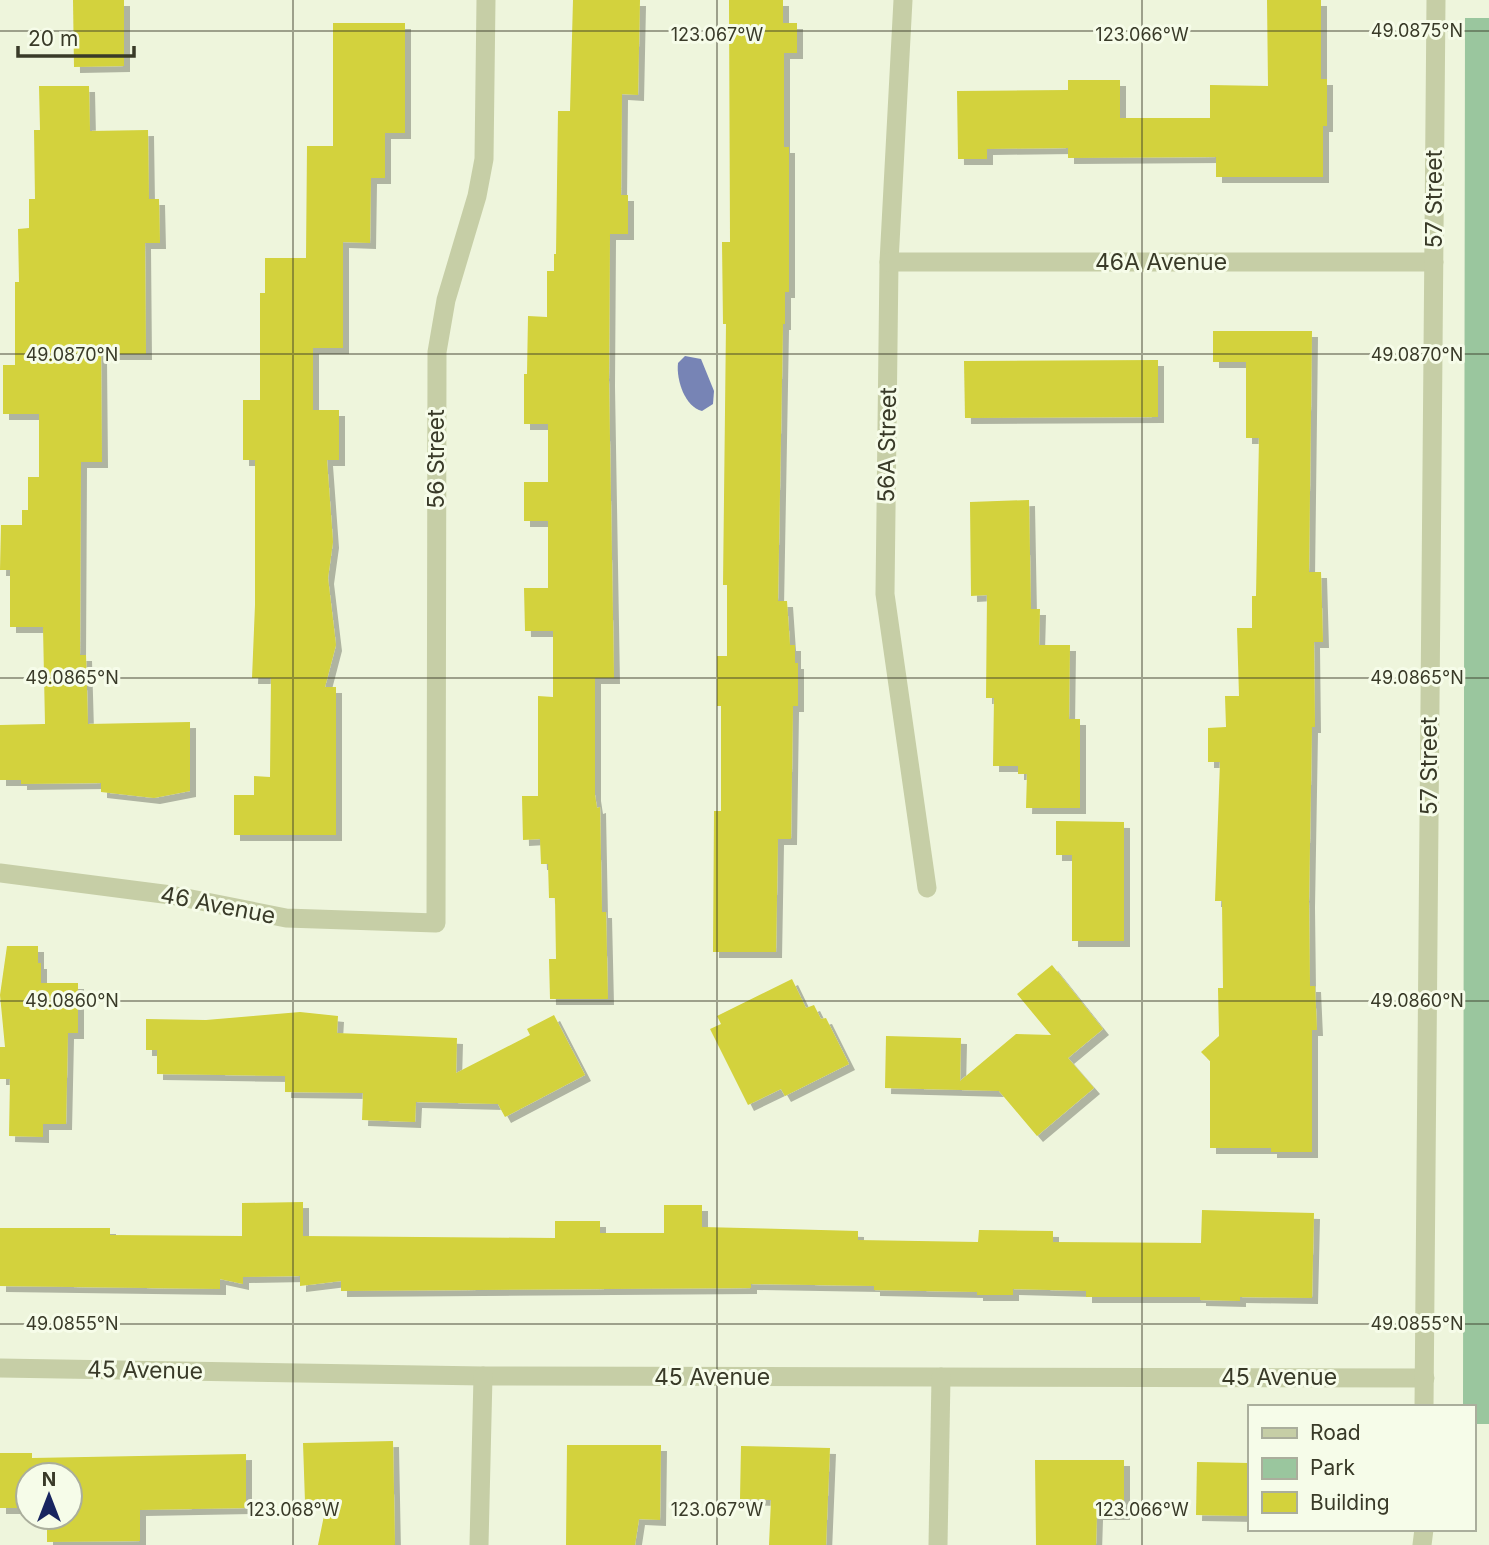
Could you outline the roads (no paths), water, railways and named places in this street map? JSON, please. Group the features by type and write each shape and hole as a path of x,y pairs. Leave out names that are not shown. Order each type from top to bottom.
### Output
{"street":[{"name":"56 Street","path":"436,923 437,352 446,300 477,196 484,159 486,0"},
{"name":"56A Street","path":"903,0 889,262 885,594 927,888"},
{"name":"57 Street","path":"1424,1405 1436,0"},
{"name":"46A Avenue","path":"889,262 1434,262"},
{"name":"46 Avenue","path":"0,873 171,895 286,918 436,923"},
{"name":"45 Avenue","path":"0,1367 483,1376 1425,1378"},
{"path":"479,1545 483,1376"},
{"path":"938,1545 941,1377"}],"water":[{"path":"685,356 701,359 714,391 713,404 702,411 686,399 680,385 678,363"}]}
